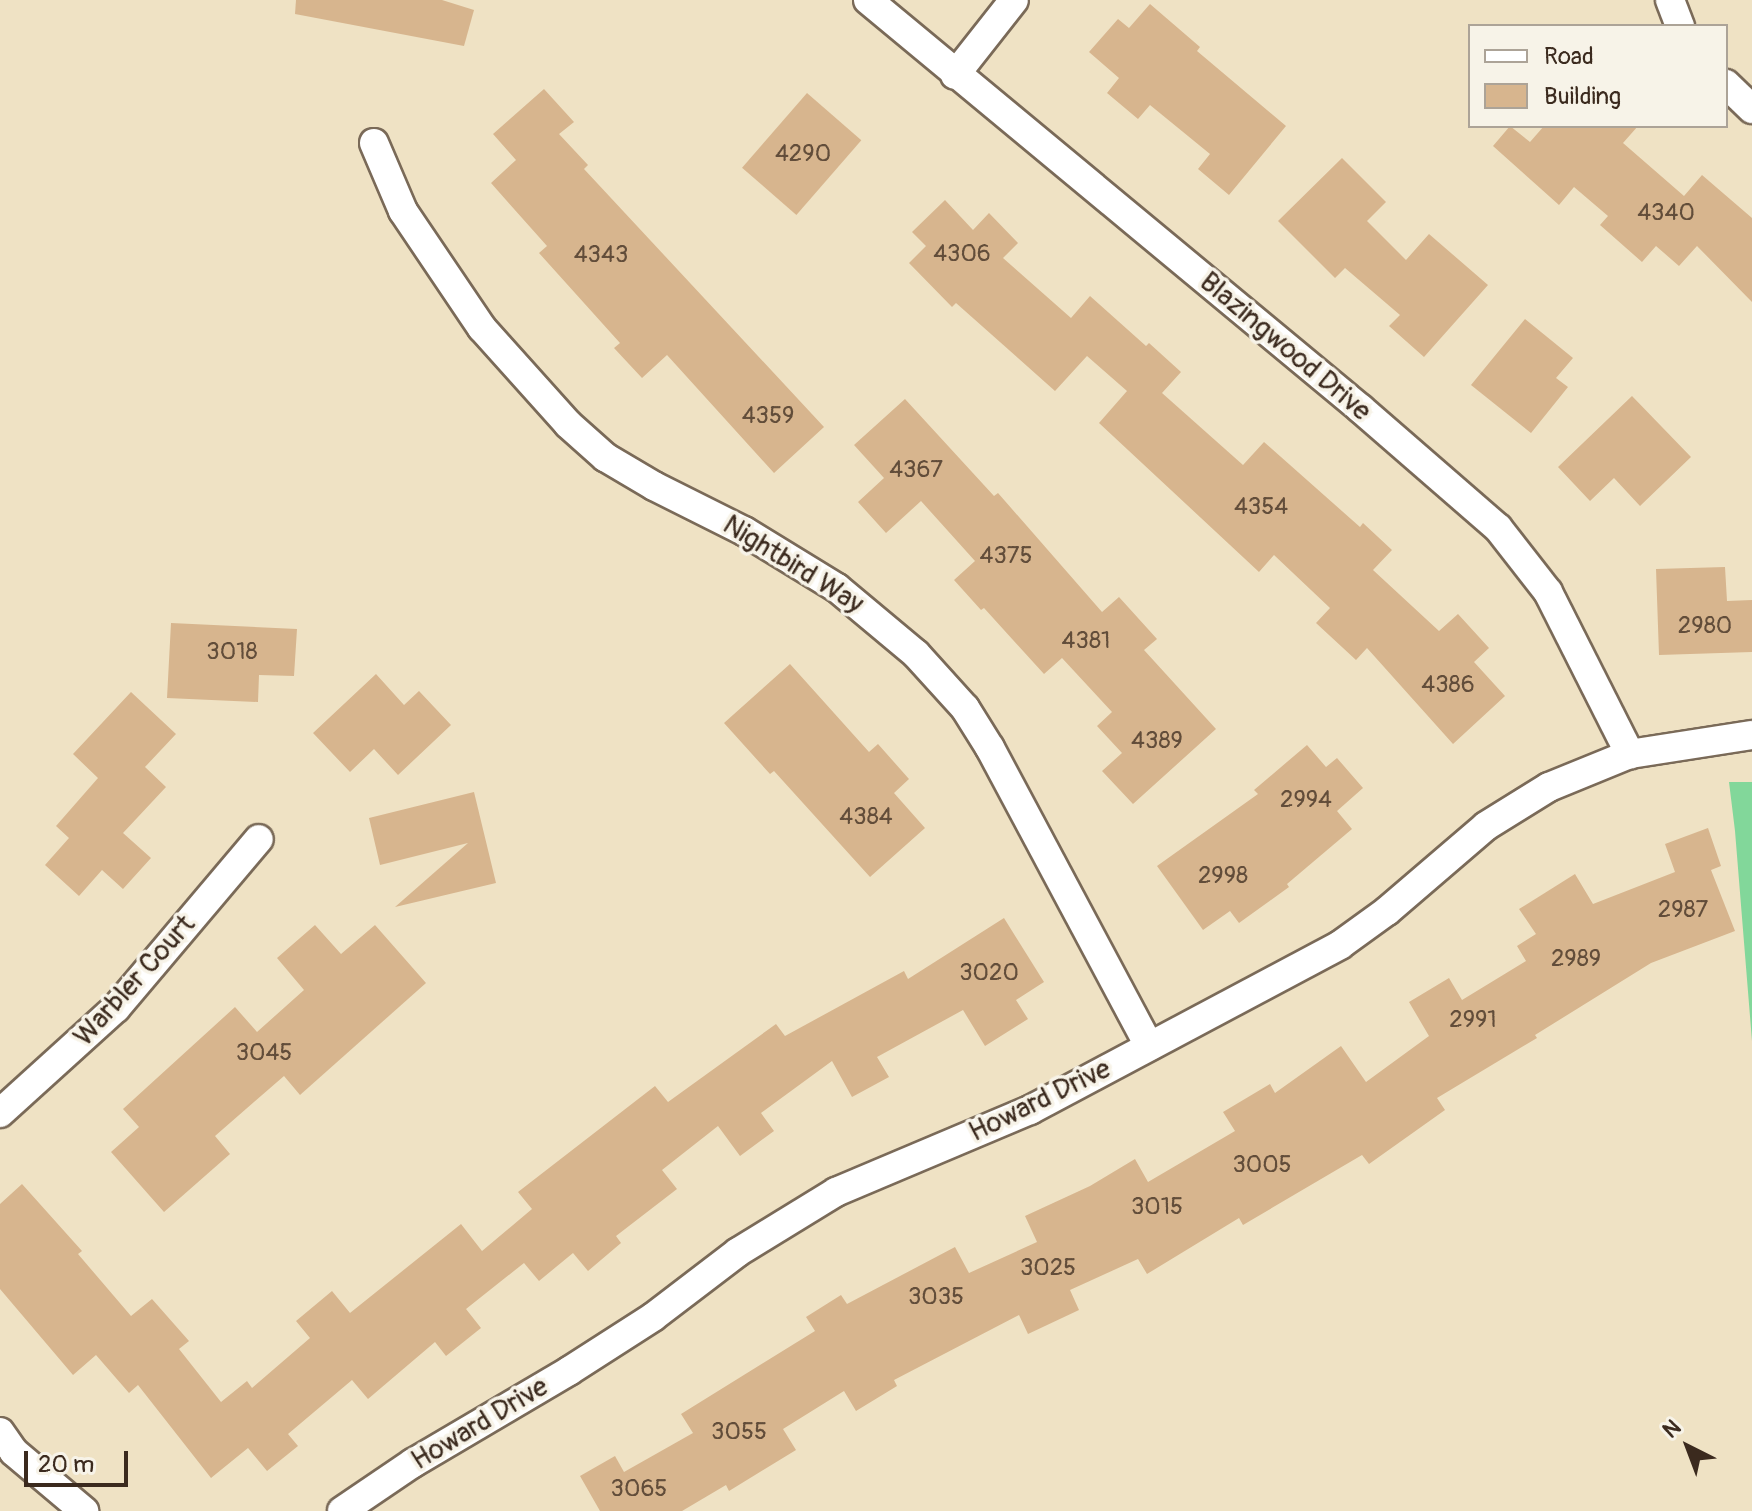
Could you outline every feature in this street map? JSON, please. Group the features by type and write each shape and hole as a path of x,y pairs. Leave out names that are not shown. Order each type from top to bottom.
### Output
{"street":[{"name":"Blazingwood Drive","path":"868,0 1361,409 1498,528 1548,592 1630,754"},
{"path":"955,75 1014,0"},
{"path":"1670,0 1679,24"},
{"path":"1728,86 1752,109"},
{"name":"Nightbird Way","path":"374,143 403,211 482,328 568,424 605,457 654,486 744,531 837,588 916,654 965,708 990,748 1149,1046"},
{"name":"Howard Drive","path":"342,1511 386,1480 653,1317 780,1224 836,1192 1030,1110 1340,945 1387,911 1486,826 1549,787 1630,754 1752,735"},
{"name":"Warbler Court","path":"0,1113 116,1008 259,839"},
{"path":"0,1432 34,1471 84,1511"}],"green space":[{"path":"1729,782 1752,782 1752,1041 1735,831"}],"building":[{"path":"296,0 442,0 474,10 464,46 295,14"},
{"path":"1150,4 1200,47 1197,51 1286,126 1229,195 1198,169 1210,154 1150,105 1138,119 1107,93 1119,78 1089,52 1118,19 1129,28"},
{"path":"544,89 574,122 559,134 588,165 584,169 824,427 774,473 667,355 642,378 614,348 620,343 539,253 547,246 491,183 516,160 493,134"},
{"path":"807,93 861,140 796,215 742,168"},
{"path":"1508,128 1530,142 1542,128 1636,128 1623,143 1684,196 1702,175 1752,218 1752,302 1697,246 1679,266 1656,246 1642,262 1600,225 1608,216 1574,187 1559,205 1493,146"},
{"path":"1342,158 1386,202 1367,221 1406,260 1429,234 1488,285 1424,357 1389,326 1400,315 1345,268 1335,278 1278,221"},
{"path":"945,200 973,230 989,213 1018,243 1003,258 1071,318 1090,296 1146,346 1149,343 1181,372 1162,393 1243,465 1264,442 1360,527 1363,523 1392,550 1373,570 1439,631 1458,614 1489,648 1474,662 1505,696 1453,744 1367,648 1356,660 1316,623 1330,608 1274,555 1259,572 1099,423 1127,391 1087,356 1055,391 956,303 952,307 909,263 926,246 912,232"},
{"path":"1525,319 1573,358 1556,378 1568,387 1531,433 1471,385"},
{"path":"1632,396 1691,457 1640,506 1614,478 1590,501 1558,467"},
{"path":"905,399 994,496 998,493 1102,612 1119,597 1157,639 1144,650 1216,729 1133,804 1102,771 1122,753 1097,726 1112,712 1062,658 1044,674 984,608 981,610 954,580 975,561 921,501 886,533 858,502 884,478 854,445"},
{"path":"1725,567 1727,601 1752,600 1752,652 1659,655 1656,569"},
{"path":"171,623 297,629 294,676 259,675 258,702 167,698"},
{"path":"790,664 869,752 878,744 909,779 894,793 925,828 870,877 774,771 770,774 724,723"},
{"path":"376,674 404,705 419,691 451,725 398,775 374,749 350,772 313,733"},
{"path":"131,692 176,734 145,767 166,787 123,833 151,858 123,889 102,870 79,896 45,865 69,838 56,826 98,778 73,754"},
{"path":"1307,745 1326,767 1337,758 1363,788 1337,811 1352,829 1287,884 1289,887 1239,923 1230,911 1203,930 1157,866 1258,794 1254,790"},
{"path":"474,792 496,883 395,907 468,843 380,865 369,818"},
{"path":"1708,828 1721,866 1711,870 1735,931 1651,963 1535,1035 1537,1038 1437,1098 1445,1110 1369,1164 1362,1155 1243,1225 1239,1218 1147,1274 1138,1259 1070,1290 1079,1310 1028,1334 1019,1315 894,1380 897,1386 856,1411 844,1391 783,1429 796,1450 729,1491 726,1485 682,1511 600,1511 580,1476 615,1456 624,1472 693,1433 681,1414 815,1331 806,1317 841,1295 847,1304 955,1247 969,1273 1037,1242 1025,1216 1090,1186 1135,1159 1148,1182 1235,1131 1223,1112 1270,1084 1275,1093 1341,1046 1366,1082 1429,1036 1409,1002 1449,978 1462,1000 1526,961 1517,946 1536,934 1519,909 1575,874 1593,904 1675,872 1665,844"},
{"path":"1004,918 1044,982 1016,1000 1028,1019 985,1046 963,1010 877,1057 889,1077 852,1097 832,1061 761,1113 774,1131 740,1156 718,1126 662,1170 677,1189 616,1236 621,1243 588,1271 573,1253 539,1281 524,1263 466,1309 481,1328 446,1356 435,1342 368,1399 352,1380 288,1434 298,1446 267,1471 248,1448 211,1478 138,1385 129,1393 96,1355 73,1375 0,1289 0,1204 22,1184 82,1251 78,1254 131,1316 152,1299 189,1341 179,1349 221,1402 247,1381 252,1388 310,1338 296,1321 332,1291 350,1313 461,1224 482,1251 532,1209 518,1192 655,1086 668,1102 776,1024 785,1036 904,971 908,979"},
{"path":"315,925 341,954 375,925 426,983 300,1095 284,1076 215,1136 230,1154 164,1212 111,1152 139,1127 123,1109 235,1007 257,1032 304,990 277,958"}]}
